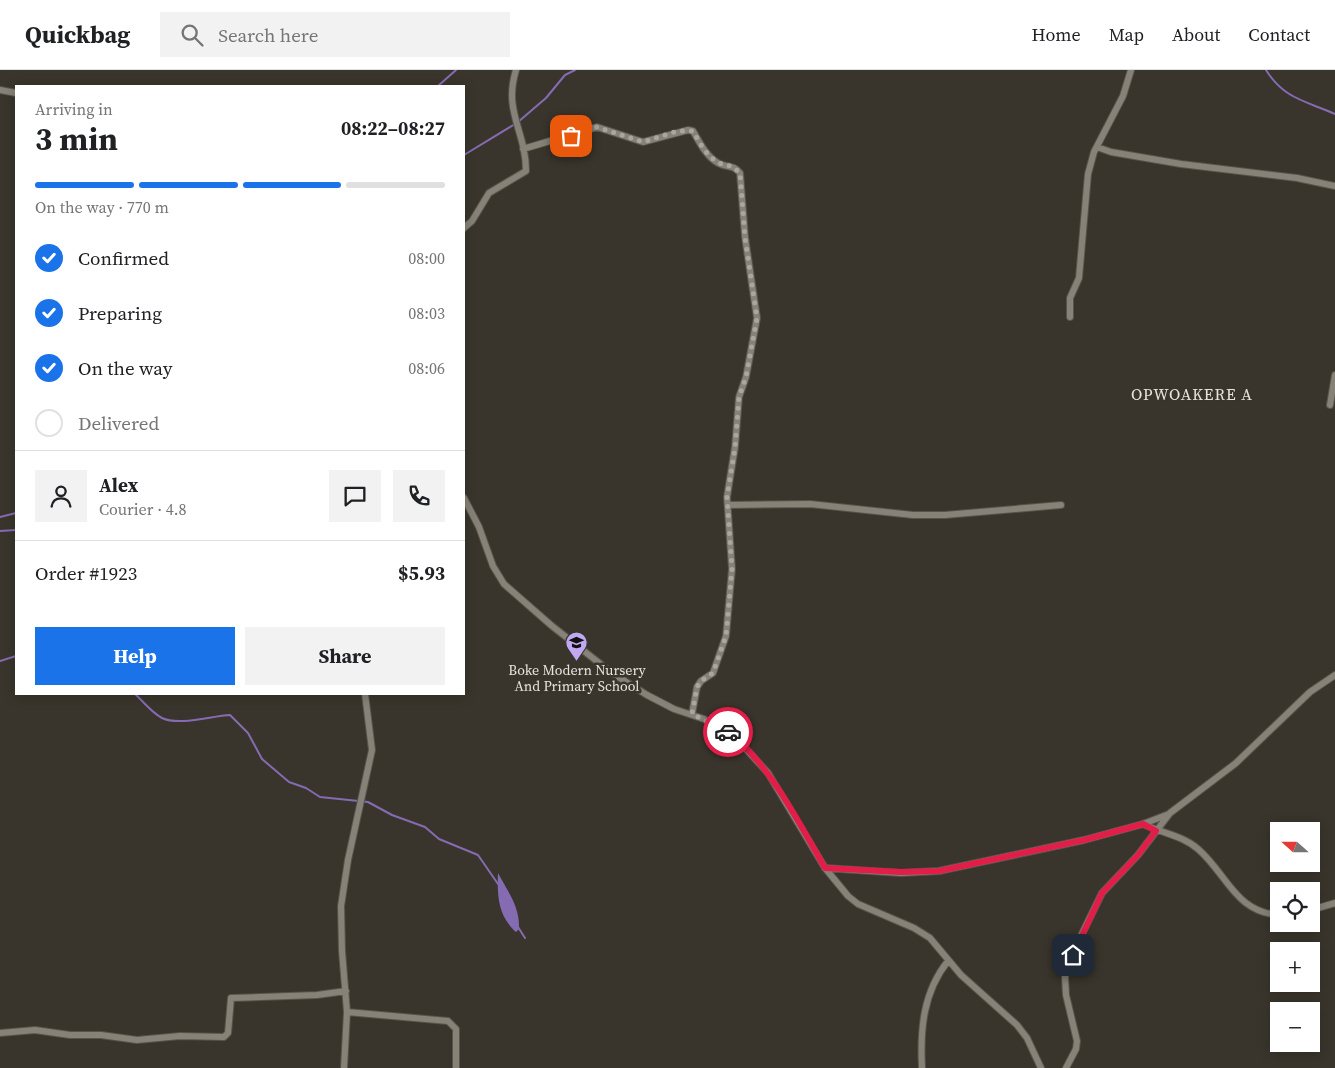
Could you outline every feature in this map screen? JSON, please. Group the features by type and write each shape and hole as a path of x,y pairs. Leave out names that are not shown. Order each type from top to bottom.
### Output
{"street":[{"path":"465,227 472,221 489,193 526,171 526,162 510,90 516,70"},
{"path":"1070,317 1070,298 1079,278 1088,174 1097,147 1123,96 1131,70"},
{"path":"0,90 15,93"},
{"path":"523,148 597,127 643,142 688,130 693,131 712,158 723,165 732,166 740,173 745,238 757,318 746,377 739,397 735,448 727,497 732,569 726,636 713,673 701,681 697,687 692,714"},
{"path":"1097,147 1111,152 1181,164 1307,180 1335,186"},
{"path":"1330,405 1335,375"},
{"path":"465,500 479,527 493,566 504,584 552,626 612,672 646,695 727,731 768,773 825,868 848,896 858,904 914,928 930,938 964,979 1017,1025 1027,1038 1040,1068"},
{"path":"728,505 810,504 913,515 937,515 1061,505"},
{"path":"825,868 901,872 939,871 1084,840 1143,824 1170,813 1236,764 1310,692 1335,675"},
{"path":"344,1068 347,1012 342,951 341,906 348,860 372,750 365,695"},
{"path":"1066,1068 1076,1049 1077,1041 1066,995 1065,977 1068,965 1102,893 1138,855 1170,813"},
{"path":"1143,824 1156,831 1178,836 1199,850 1239,899 1263,912 1270,913"},
{"path":"1320,907 1335,903"},
{"path":"922,1068 920,1038 924,1013 936,977 948,962"},
{"path":"0,1034 35,1030 70,1035 101,1034 137,1040 180,1036 224,1037 228,1033 231,998 317,995 346,991"},
{"path":"347,1012 448,1021 456,1029 456,1068"}],"shaded area":[{"path":"498,873 518,914 519,929 516,932 505,919 502,912 498,890"}],"waterway":[{"path":"439,85 456,70"},
{"path":"518,122 546,98 565,75 575,70"},
{"path":"1266,70 1273,80 1288,93 1335,114"},
{"path":"465,154 515,124"},
{"path":"0,517 15,513"},
{"path":"0,531 15,530"},
{"path":"0,661 15,656"},
{"path":"136,695 154,713 169,720 186,721 230,715 248,733 262,759 289,782 306,788 320,797 368,802 392,815 425,827 439,839 478,855 498,884"},
{"path":"518,927 525,938"}],"way so far":[{"path":"571,136 597,127 608,129 643,142 678,131 693,131 707,154 718,163 732,166 740,173 745,238 757,318 746,377 739,397 735,448 731,462 732,469 727,497 732,569 726,636 713,673 701,681 697,687 692,714 728,732"}],"place":[{"name":"Boke Modern Nursery And Primary School","path":"577,661"}],"district":[{"name":"OPWOAKERE A","path":"1192,394"}],"route":[{"path":"728,732 748,750 768,773 825,868 901,872 939,871 1039,850 1060,843 1084,840 1143,824 1156,831 1138,855 1102,893 1073,955"}]}
